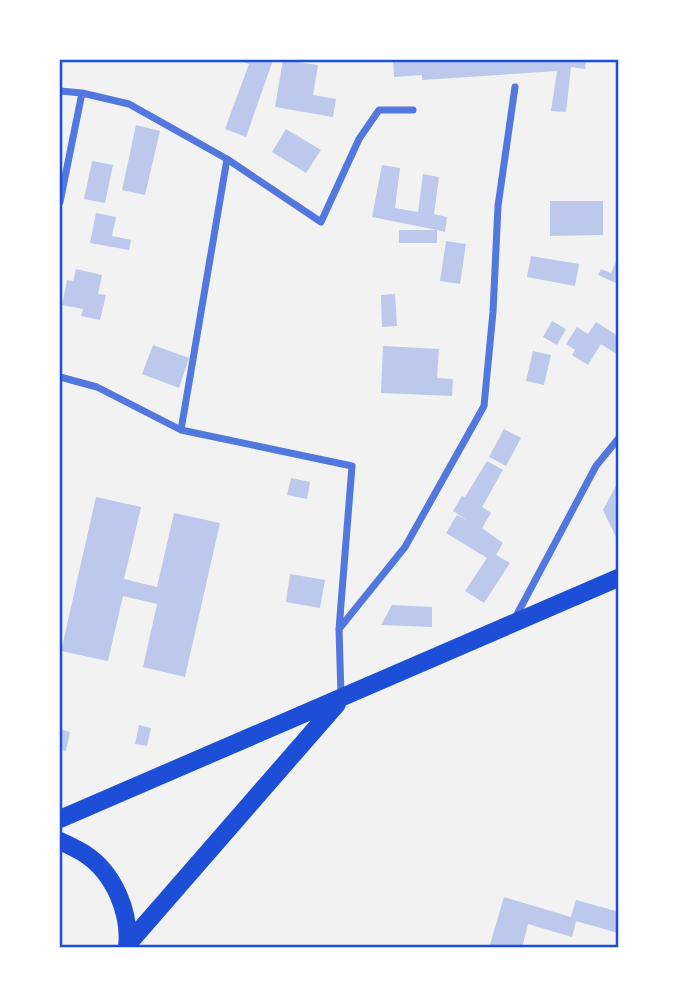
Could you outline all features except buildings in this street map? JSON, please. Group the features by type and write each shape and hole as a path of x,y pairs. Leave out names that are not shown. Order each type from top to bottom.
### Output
{"main road":[{"path":"60,819 618,578"},
{"path":"127,946 342,699"},
{"path":"60,841 87,855 110,879 125,910 127,946"}],"street":[{"path":"339,629 405,547 484,406 493,312 498,206 515,87"},
{"path":"60,91 82,93 129,104 227,159 321,222 359,139 379,110 413,110"},
{"path":"60,202 82,93"},
{"path":"181,430 227,159"},
{"path":"60,377 97,387 181,430 352,466 339,629 342,699"},
{"path":"512,624 596,466 618,439"}]}
